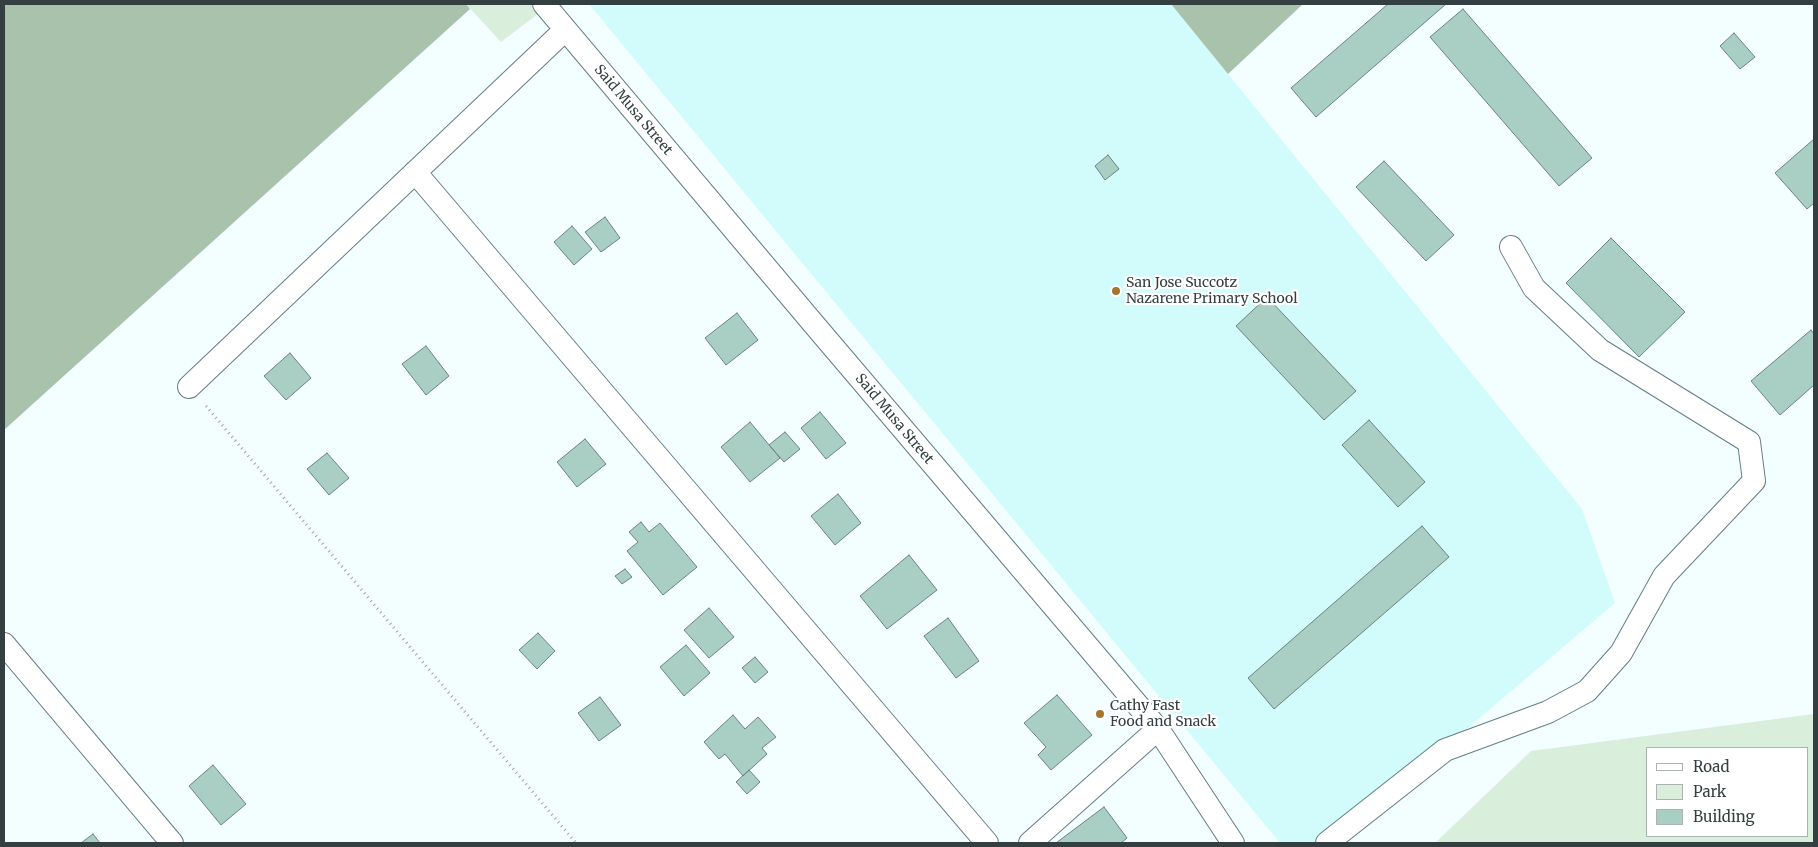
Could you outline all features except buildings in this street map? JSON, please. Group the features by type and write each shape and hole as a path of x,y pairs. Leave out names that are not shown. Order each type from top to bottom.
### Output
{"street":[{"name":"Said Musa Street","path":"544,4 1158,729 1233,843"},
{"path":"189,387 565,30"},
{"path":"414,172 987,843"},
{"path":"1327,843 1445,750 1548,712 1587,691 1621,653 1664,576 1754,482 1749,442 1600,350 1534,288 1510,248"},
{"path":"4,644 172,843"},
{"path":"1030,843 1158,729"}],"path":[{"path":"189,387 576,843"}],"shaded area":[{"name":"San Jose Succotz Nazarene Primary School","path":"589,4 1171,4 1582,509 1615,603 1332,843 1280,843"}],"green space":[{"path":"4,4 466,4 470,9 4,430"},
{"path":"466,4 551,4 501,42"},
{"path":"1171,4 1303,4 1228,74"},
{"path":"1814,714 1814,843 1435,843 1531,751"}],"place":[{"name":"San Jose Succotz Nazarene Primary School","path":"1116,291"},
{"name":"Cathy Fast Food and Snack","path":"1100,714"}]}
